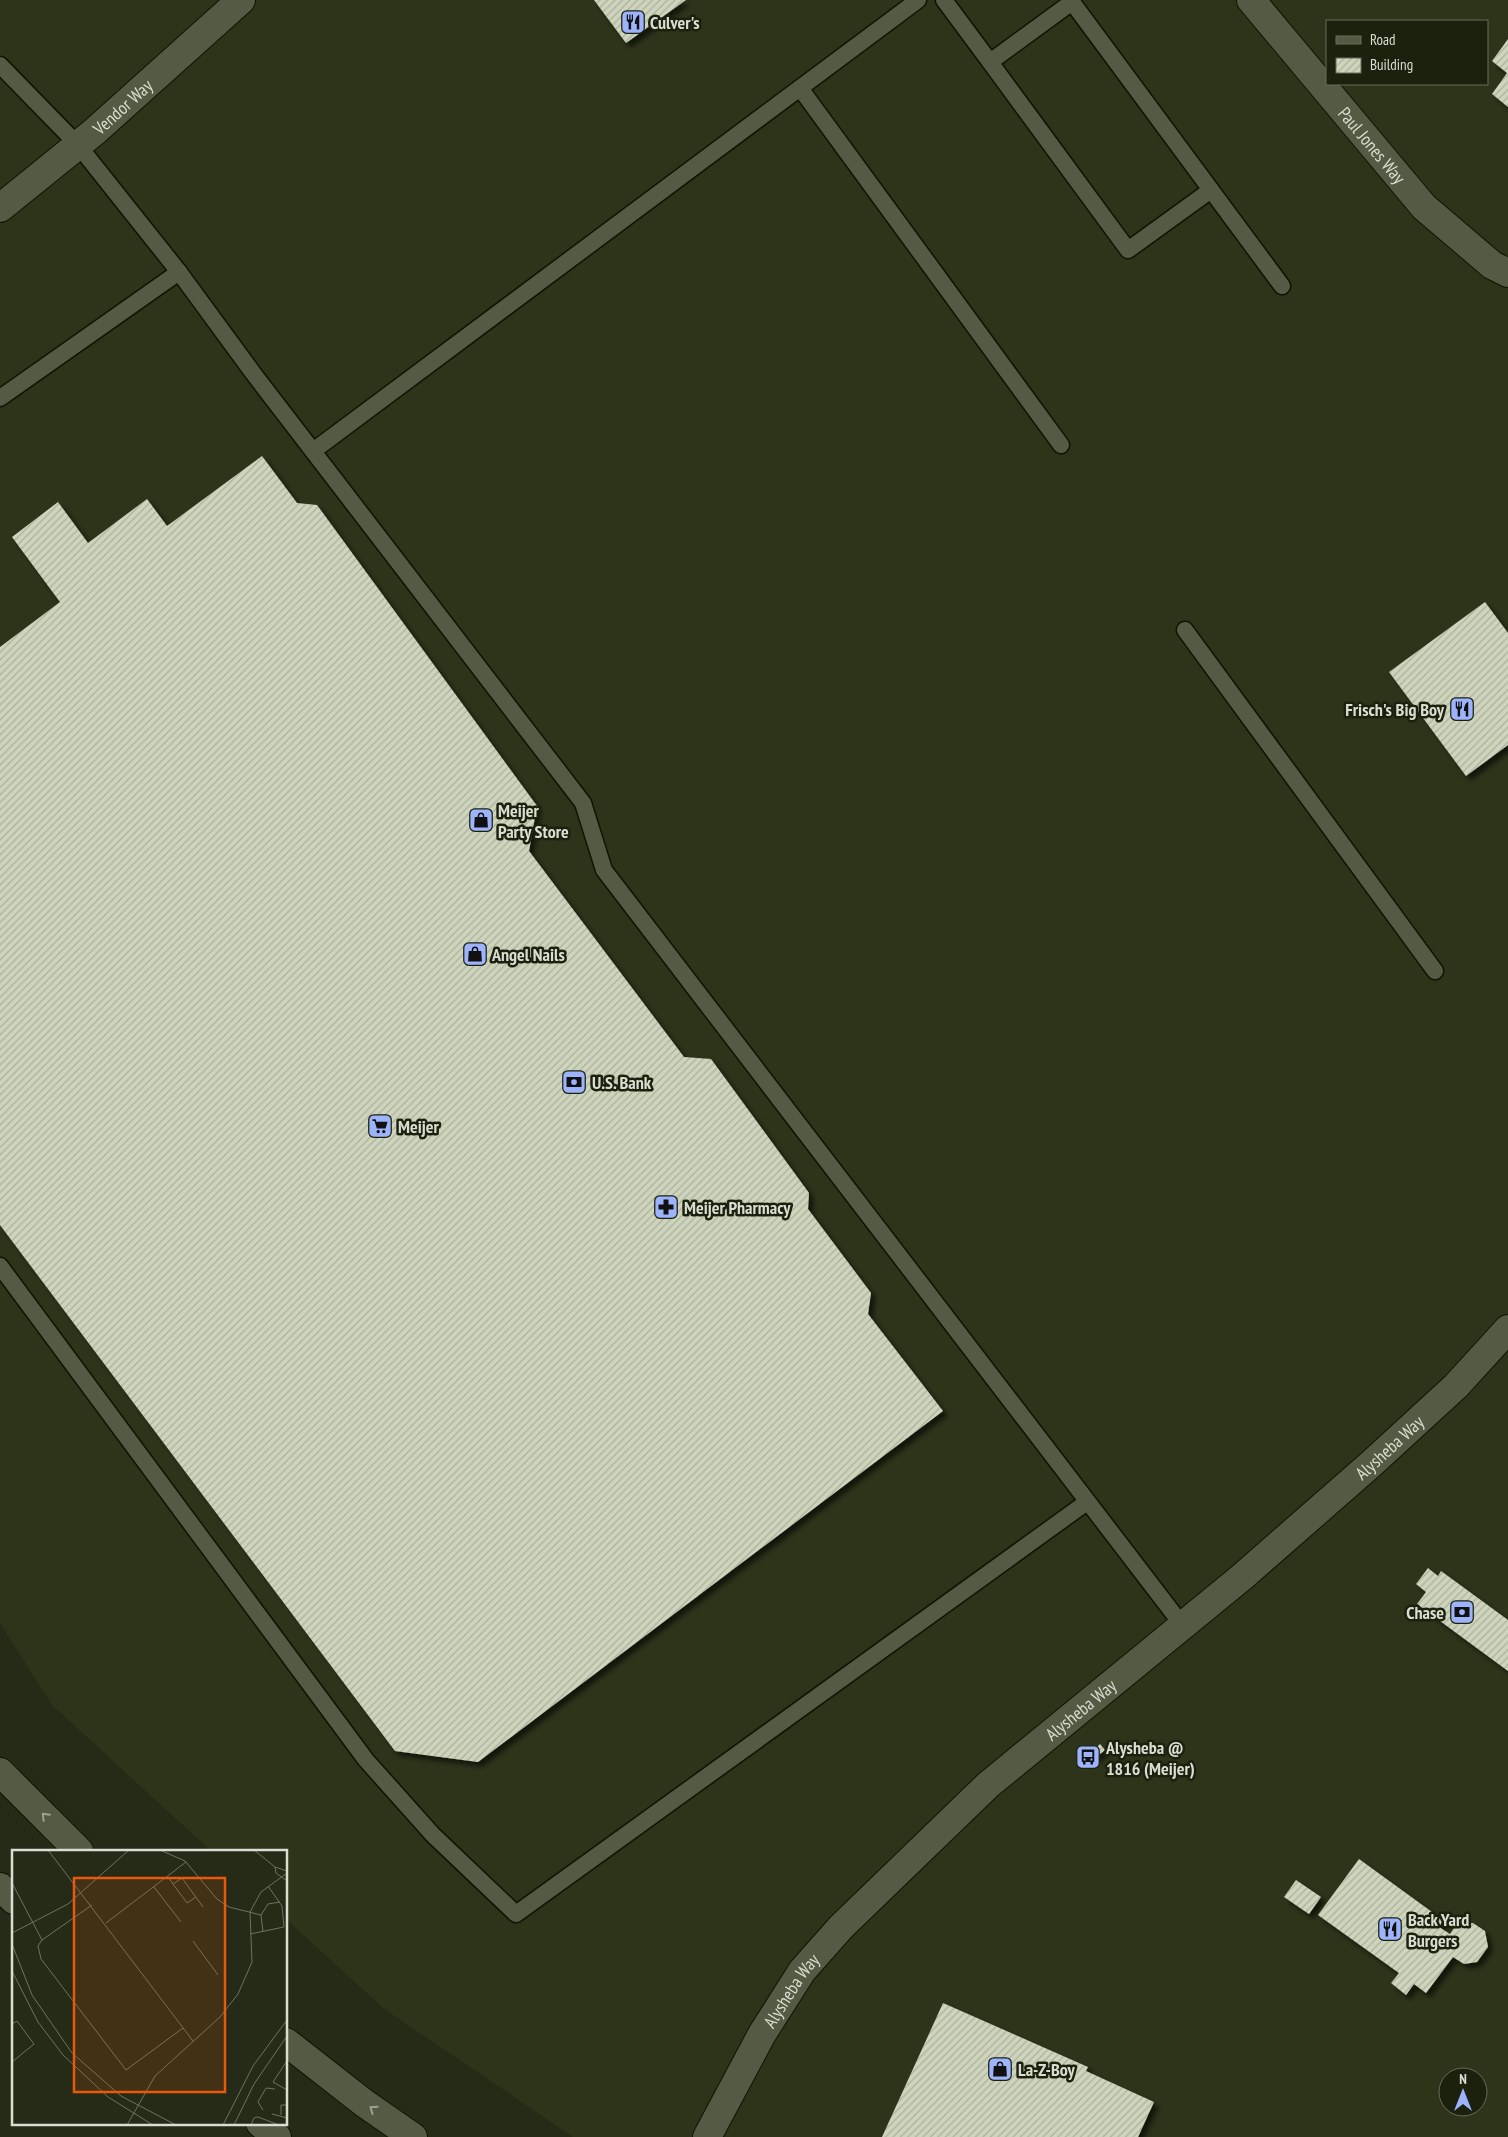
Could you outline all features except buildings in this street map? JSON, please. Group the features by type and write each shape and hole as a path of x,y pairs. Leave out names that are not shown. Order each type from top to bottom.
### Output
{"street":[{"name":"Vendor Way","path":"0,208 78,145 241,0"},
{"name":"Paul Jones Way","path":"1251,0 1424,207 1492,265 1508,273"},
{"name":"Alysheba Way","path":"707,2137 762,2034 802,1971 841,1927 988,1785 1242,1577 1371,1464 1456,1386 1508,1329"},
{"path":"0,1772 78,1850"},
{"path":"0,1887 12,1898"},
{"path":"288,2044 364,2103 413,2137"},
{"path":"261,2124 277,2137"}],"lane":[{"path":"313,451 918,0"},
{"path":"944,0 1128,250 1211,190"},
{"path":"990,62 1072,2 1282,286"},
{"path":"0,65 78,145 179,272 313,451 583,803 604,870 1183,1626"},
{"path":"800,88 1061,444"},
{"path":"0,398 179,272"},
{"path":"1185,630 1435,971"},
{"path":"0,1266 366,1760 433,1835 516,1914 1087,1502"}],"shaded area":[{"path":"0,0 1508,0 1508,2137 573,2137 383,2008 288,1921 288,1850 210,1850 52,1705 0,1623"}],"place":[{"name":"Culver's","path":"633,22"},
{"name":"Frisch's Big Boy","path":"1462,709"},
{"name":"Meijer Party Store","path":"481,820"},
{"name":"Angel Nails","path":"475,954"},
{"name":"U.S. Bank","path":"574,1082"},
{"name":"Meijer","path":"380,1126"},
{"name":"Meijer Pharmacy","path":"666,1207"},
{"name":"Chase","path":"1462,1612"},
{"name":"Alysheba @ 1816 (Meijer)","path":"1088,1757"},
{"name":"Back Yard Burgers","path":"1390,1929"},
{"name":"La-Z-Boy","path":"1000,2069"}]}
